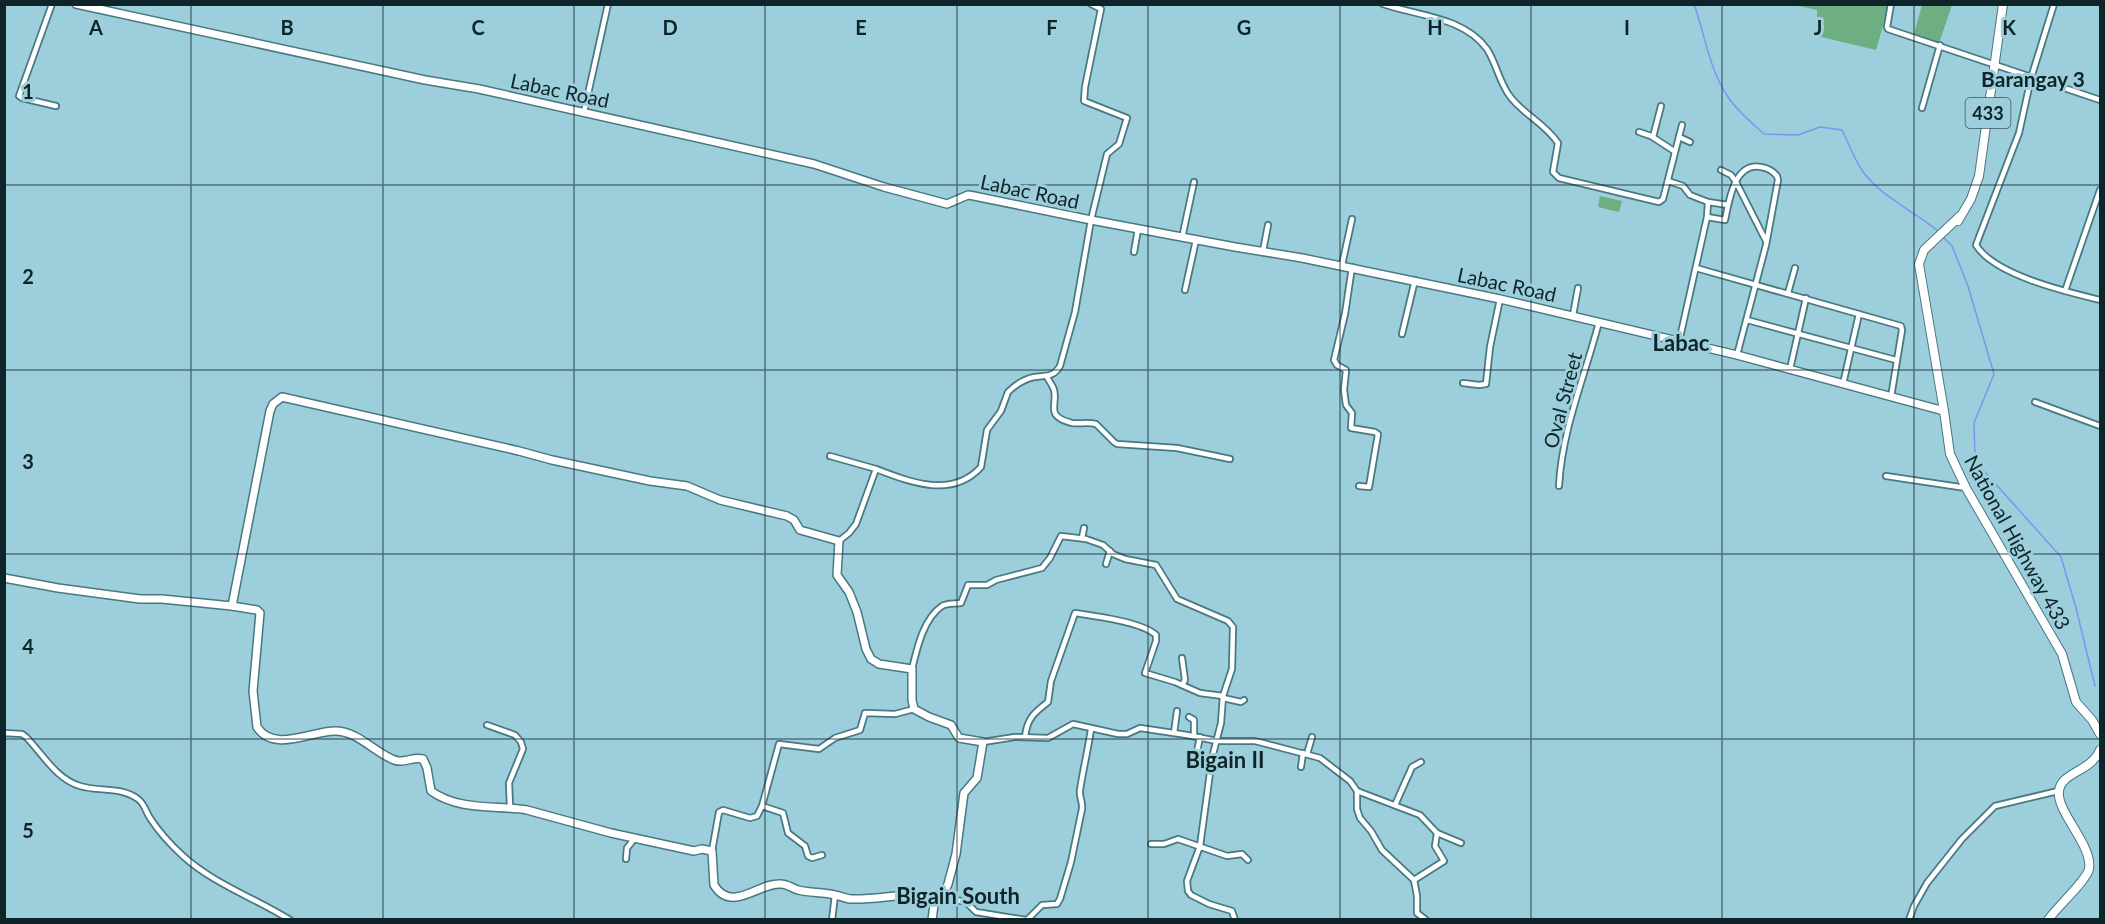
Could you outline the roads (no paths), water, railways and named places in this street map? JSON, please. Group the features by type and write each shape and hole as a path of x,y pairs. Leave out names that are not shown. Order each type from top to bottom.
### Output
{"main road":[{"name":"National Highway 433","path":"2003,4 1979,176 1971,199 1956,221 1930,247 1924,261 1922,284 1950,454 1966,488 2062,654 2076,702 2092,720 2100,734"},
{"path":"2048,920 2085,877 2089,868 2083,847 2061,803 2058,791 2060,784 2090,765 2097,759 2100,750"}],"street":[{"path":"52,4 18,96 56,106"},
{"name":"Labac Road","path":"76,4 386,72 479,89 814,164 946,204 968,195 1415,280 1737,355 1944,411"},
{"path":"584,112 608,4"},
{"path":"830,456 932,486 948,485 968,478 981,467 987,430 1002,409 1008,392 1030,378 1047,377 1058,370 1065,353 1075,312 1091,220 1107,154 1119,144 1127,118 1084,101 1083,98 1101,9 1091,4"},
{"path":"1383,4 1453,23 1475,36 1487,49 1508,94 1548,130 1558,143 1554,166 1555,176 1659,202 1663,199 1682,124"},
{"path":"1891,4 1888,29 2100,100"},
{"path":"2054,4 2031,78 2019,134 1976,245 1986,257 2020,276 2100,300"},
{"path":"1922,108 1940,45"},
{"path":"1653,137 1661,105"},
{"path":"1639,132 1653,137 1674,151"},
{"path":"1679,137 1690,141"},
{"path":"1707,217 1725,220 1736,182 1750,166 1763,167 1777,176 1757,284 1737,355"},
{"path":"1720,170 1731,175 1736,182 1766,241"},
{"path":"1668,181 1683,186 1690,195 1728,205"},
{"path":"1182,237 1194,182"},
{"path":"2065,291 2100,190"},
{"path":"1679,342 1707,217 1708,201"},
{"path":"1342,266 1352,219"},
{"path":"1263,251 1268,225"},
{"path":"1134,252 1138,229"},
{"path":"1185,290 1196,240"},
{"path":"1352,267 1345,314 1334,360 1337,365 1346,370 1344,390 1346,405 1352,413 1351,428 1378,434 1369,487 1359,486"},
{"path":"1696,268 1901,326 1891,397"},
{"path":"1788,293 1795,268"},
{"path":"1402,334 1415,280"},
{"path":"1573,315 1578,288"},
{"path":"1790,369 1806,298"},
{"path":"1463,383 1486,384 1490,346 1500,299"},
{"path":"1843,384 1859,314"},
{"path":"1747,320 1896,360"},
{"name":"Oval Street","path":"1559,486 1568,429 1599,322"},
{"path":"1047,377 1054,390 1053,410 1063,420 1079,424 1096,424 1117,444 1177,448 1230,459"},
{"path":"232,606 270,411 273,404 282,397 552,460 650,481 687,486 729,502 787,516 794,520 800,530 839,541"},
{"path":"2035,402 2100,426"},
{"path":"876,469 856,524 839,541 837,575 849,592 866,649 871,658 879,664 912,669"},
{"path":"1886,476 1966,488"},
{"path":"1082,538 1084,528"},
{"path":"914,709 912,669 918,641 931,620 945,605 961,603 968,585 987,585 996,580 1042,568 1061,536 1082,538 1103,545 1125,559 1156,565 1177,599 1232,623 1232,669 1223,697 1200,846 1187,881 1188,891 1196,899 1232,911 1235,920"},
{"path":"1106,564 1110,551"},
{"path":"4,578 68,590 257,610 260,613 253,691 257,727 270,739 294,738 334,731 349,734 396,761 423,759 428,768 429,789 434,794 473,806 527,810 635,838 694,851 702,849 712,851"},
{"path":"1025,736 1029,718 1048,702 1051,681 1075,613 1129,623 1152,631 1156,641 1145,673 1200,693 1241,702 1244,700"},
{"path":"1182,658 1185,680 1182,685"},
{"path":"1091,729 1080,794 1082,809 1071,862 1060,899 1057,904 1039,907 1027,920 976,912 966,902 916,894 854,900 778,884 742,896 727,896 717,890 714,885 712,851 718,812 723,810 754,819 757,816 762,806 779,744 819,749 835,738 860,730 865,713 896,714 914,709 951,725 959,738 984,742 1025,736 1048,738 1072,724 1118,734 1127,734 1140,728 1217,741 1255,741 1323,759 1346,777 1357,791 1424,817 1437,833 1461,843"},
{"path":"1174,732 1177,711"},
{"path":"1189,717 1194,720 1194,736"},
{"path":"487,725 515,735 523,748 509,783 510,807"},
{"path":"4,733 22,734 48,764 73,783 83,787 116,790 136,797 161,833 193,864 232,889 290,920"},
{"path":"1195,761 1200,737"},
{"path":"1301,767 1312,737"},
{"path":"932,920 937,897 945,891 951,873 964,793 977,778 984,742"},
{"path":"1395,805 1412,767 1421,762"},
{"path":"1357,791 1356,809 1360,818 1382,850 1414,880 1417,913 1426,920"},
{"path":"1910,920 1914,906 1927,883 1962,839 1995,806 2058,791"},
{"path":"762,806 783,813 788,833 805,846 808,856 812,858 822,855"},
{"path":"1414,880 1444,861 1435,846 1437,833"},
{"path":"626,859 627,848 635,838"},
{"path":"1151,844 1164,844 1178,839 1227,856 1242,854 1248,860"},
{"path":"832,920 835,895"}],"waterway":[{"path":"1694,4 1716,75 1740,112 1764,134 1798,135 1820,127 1842,130 1857,163 1872,182 1889,197 1938,231"},
{"path":"1943,237 1952,246 1968,286 1994,374 1974,423 1975,461 2061,557 2095,686"}],"district":[{"name":"Barangay 3","path":"2033,78"},
{"name":"Labac","path":"1681,342"},
{"name":"Bigain II","path":"1225,759"},
{"name":"Bigain South","path":"958,895"}]}
